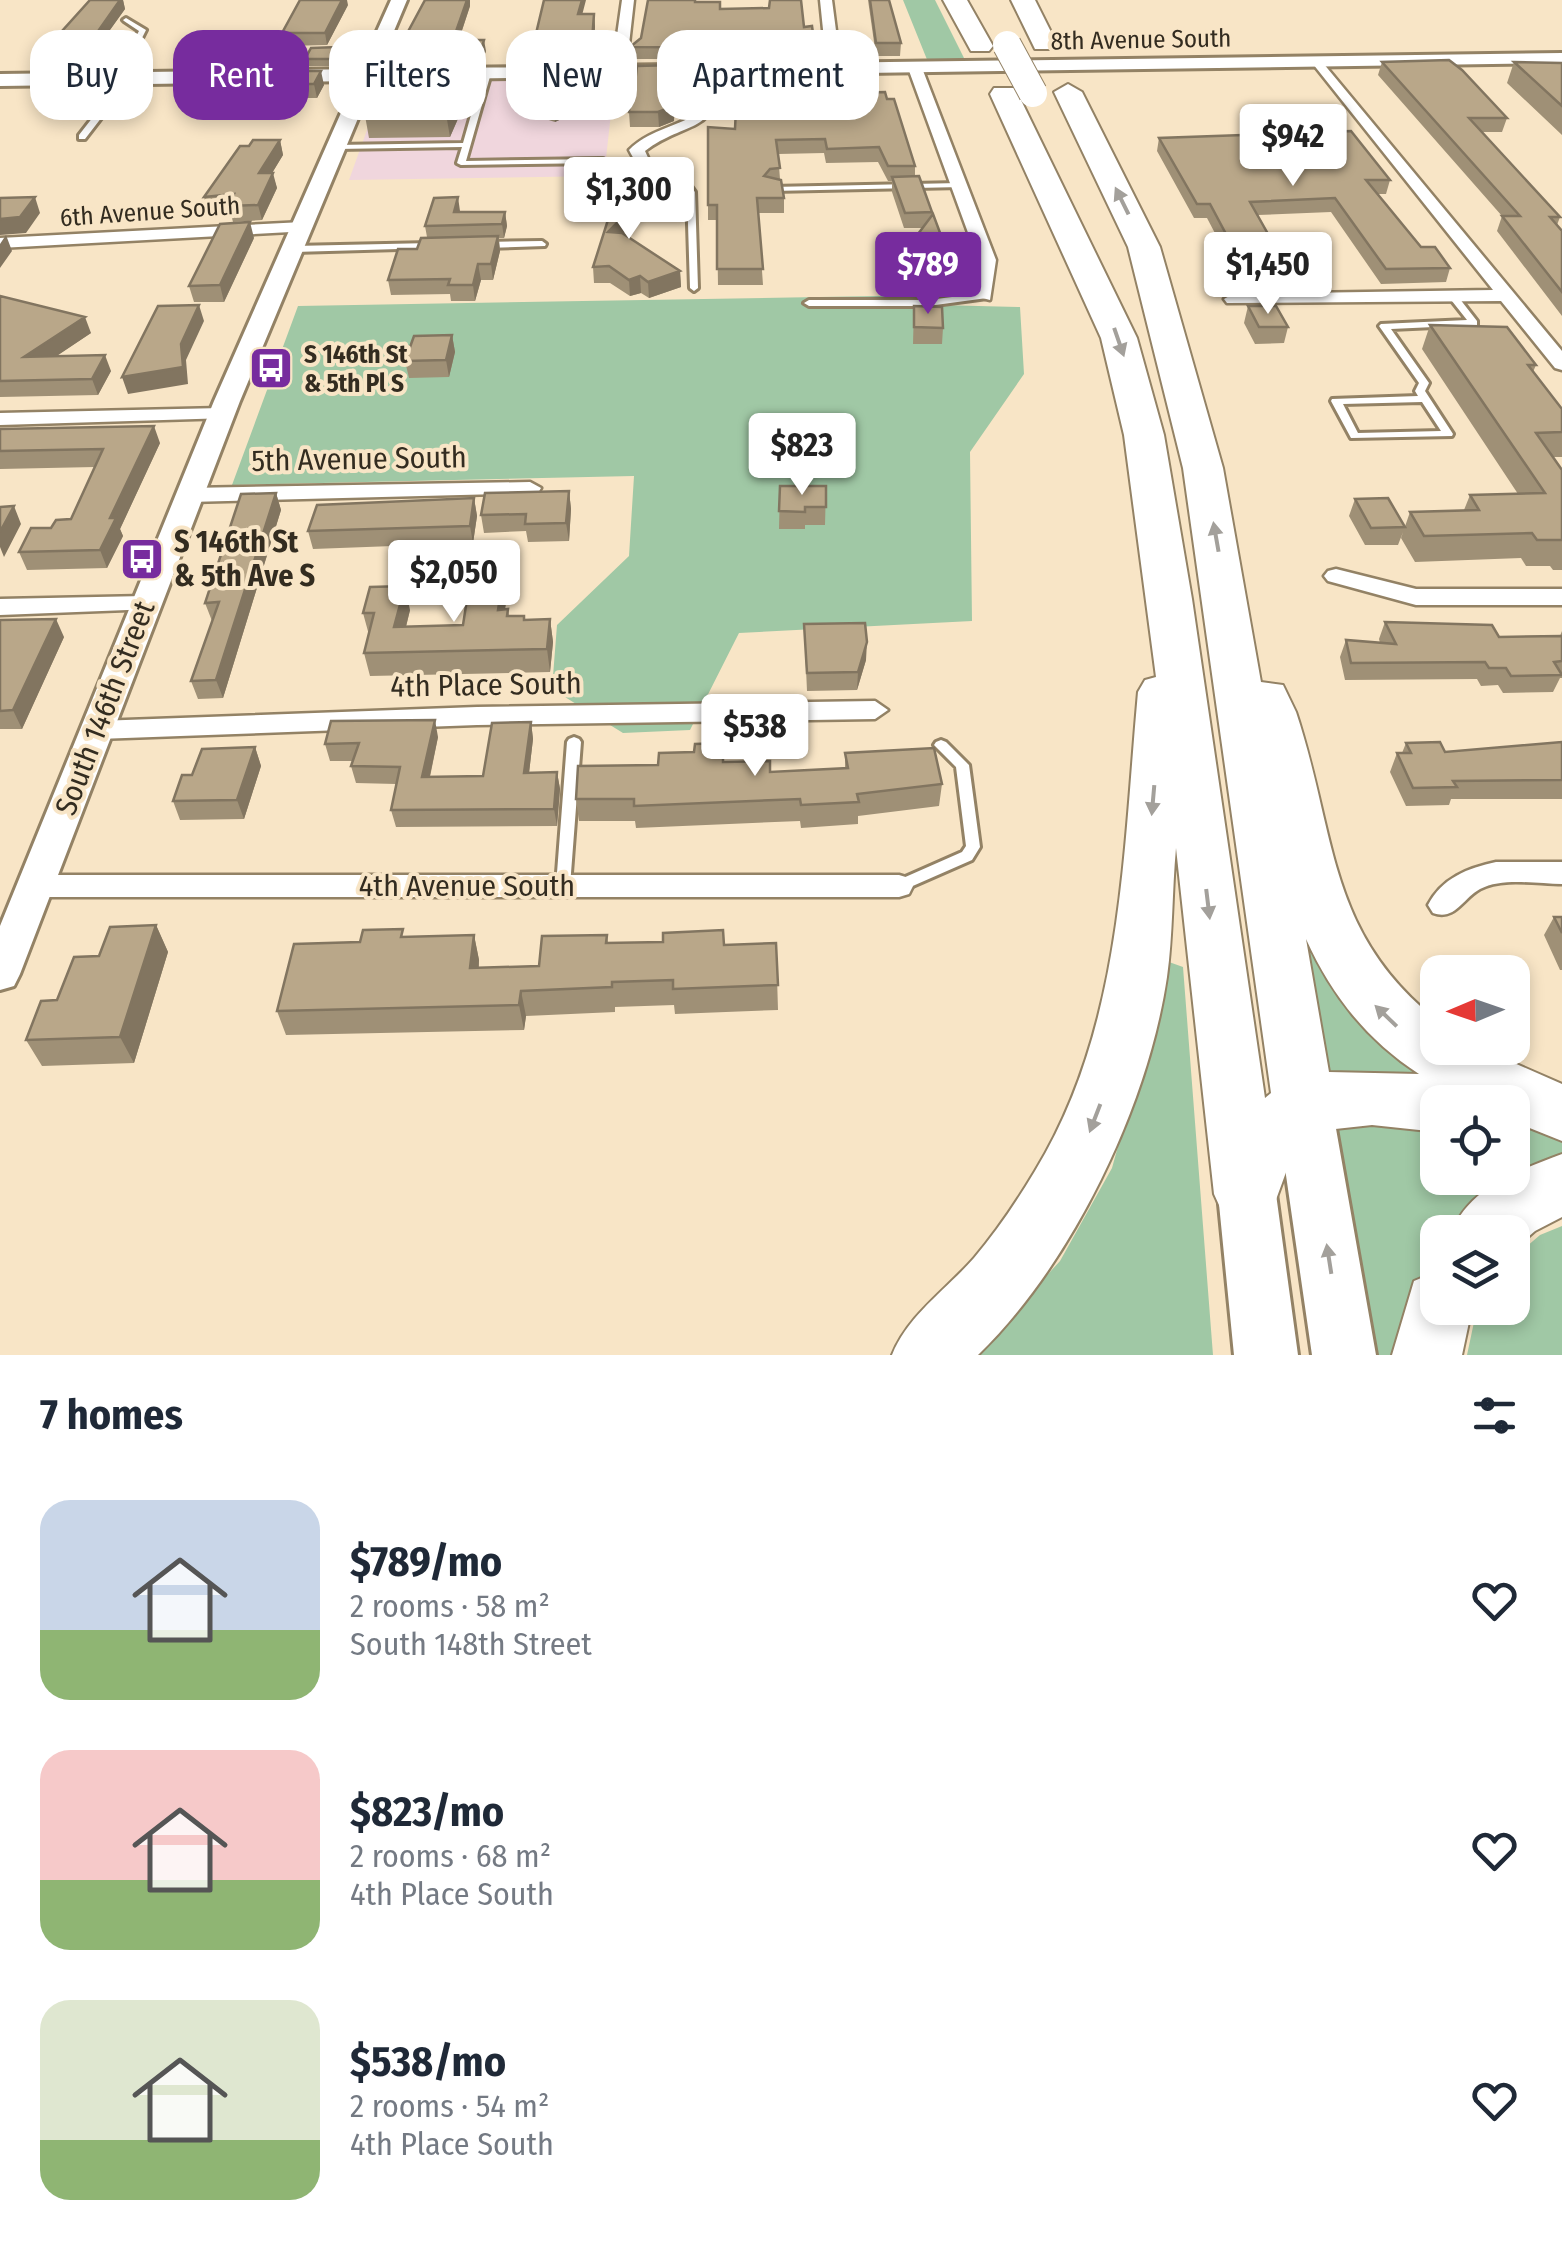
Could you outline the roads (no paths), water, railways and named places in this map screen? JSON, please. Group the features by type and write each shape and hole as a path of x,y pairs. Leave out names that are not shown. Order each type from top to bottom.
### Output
{"highway":[{"path":"956,0 993,46 1163,326"},
{"path":"982,0 993,46"},
{"path":"1023,0 1144,247 1204,468 1344,1355"},
{"path":"1019,93 1119,338 1144,436 1170,599 1266,1355"},
{"path":"927,1355 950,1336 1026,1242 1083,1148 1112,1074 1137,988 1170,599"},
{"path":"1230,634 1268,701 1322,914 1343,962 1371,1001 1435,1056 1473,1077 1562,1115"},
{"path":"1247,1194 1258,1149 1268,1135 1304,1106 1348,1094 1420,1102"},
{"path":"1530,1113 1562,1115"},
{"path":"1505,1215 1562,1184"},
{"path":"1427,1355 1434,1325"}],"street":[{"name":"South 146th Street","path":"385,30 398,0"},
{"path":"624,30 628,0"},
{"path":"826,0 829,30"},
{"name":"8th Avenue South","path":"879,68 1562,58"},
{"path":"1318,61 1562,364"},
{"path":"915,68 987,260 984,296"},
{"name":"8th Avenue South","path":"486,73 506,73"},
{"name":"8th Avenue South","path":"153,78 329,75"},
{"name":"8th Avenue South","path":"0,80 30,80"},
{"name":"South 146th Street","path":"0,974 189,495 347,120"},
{"path":"672,178 644,164 637,150 698,120"},
{"name":"6th Avenue South","path":"0,244 298,238"},
{"path":"1233,299 1506,296"},
{"path":"0,419 222,414"},
{"name":"5th Avenue South","path":"189,495 530,488"},
{"path":"1336,576 1416,597 1562,596"},
{"path":"0,607 145,604"},
{"name":"4th Place South","path":"98,730 477,716 875,710"},
{"path":"1442,905 1458,885 1479,875 1562,872"},
{"name":"4th Avenue South","path":"35,886 899,886"}],"lane":[{"path":"126,20 143,30"},
{"path":"82,138 94,120"},
{"path":"473,120 461,164 600,161"},
{"path":"336,147 466,145"},
{"path":"672,178 684,182 691,192 694,288"},
{"path":"772,189 959,185"},
{"path":"298,238 446,246"},
{"path":"466,246 542,244"},
{"path":"809,304 928,303 984,296"},
{"path":"1425,399 1336,401 1355,436 1448,434 1425,399 1420,392 1424,383 1384,326 1474,323 1453,296"},
{"path":"563,886 574,742"},
{"path":"899,886 968,856 973,847 962,764 941,744"}],"place":[{"name":"S 146th St & 5th Pl S","path":"271,368"},
{"name":"S 146th St & 5th Ave S","path":"142,559"}]}
